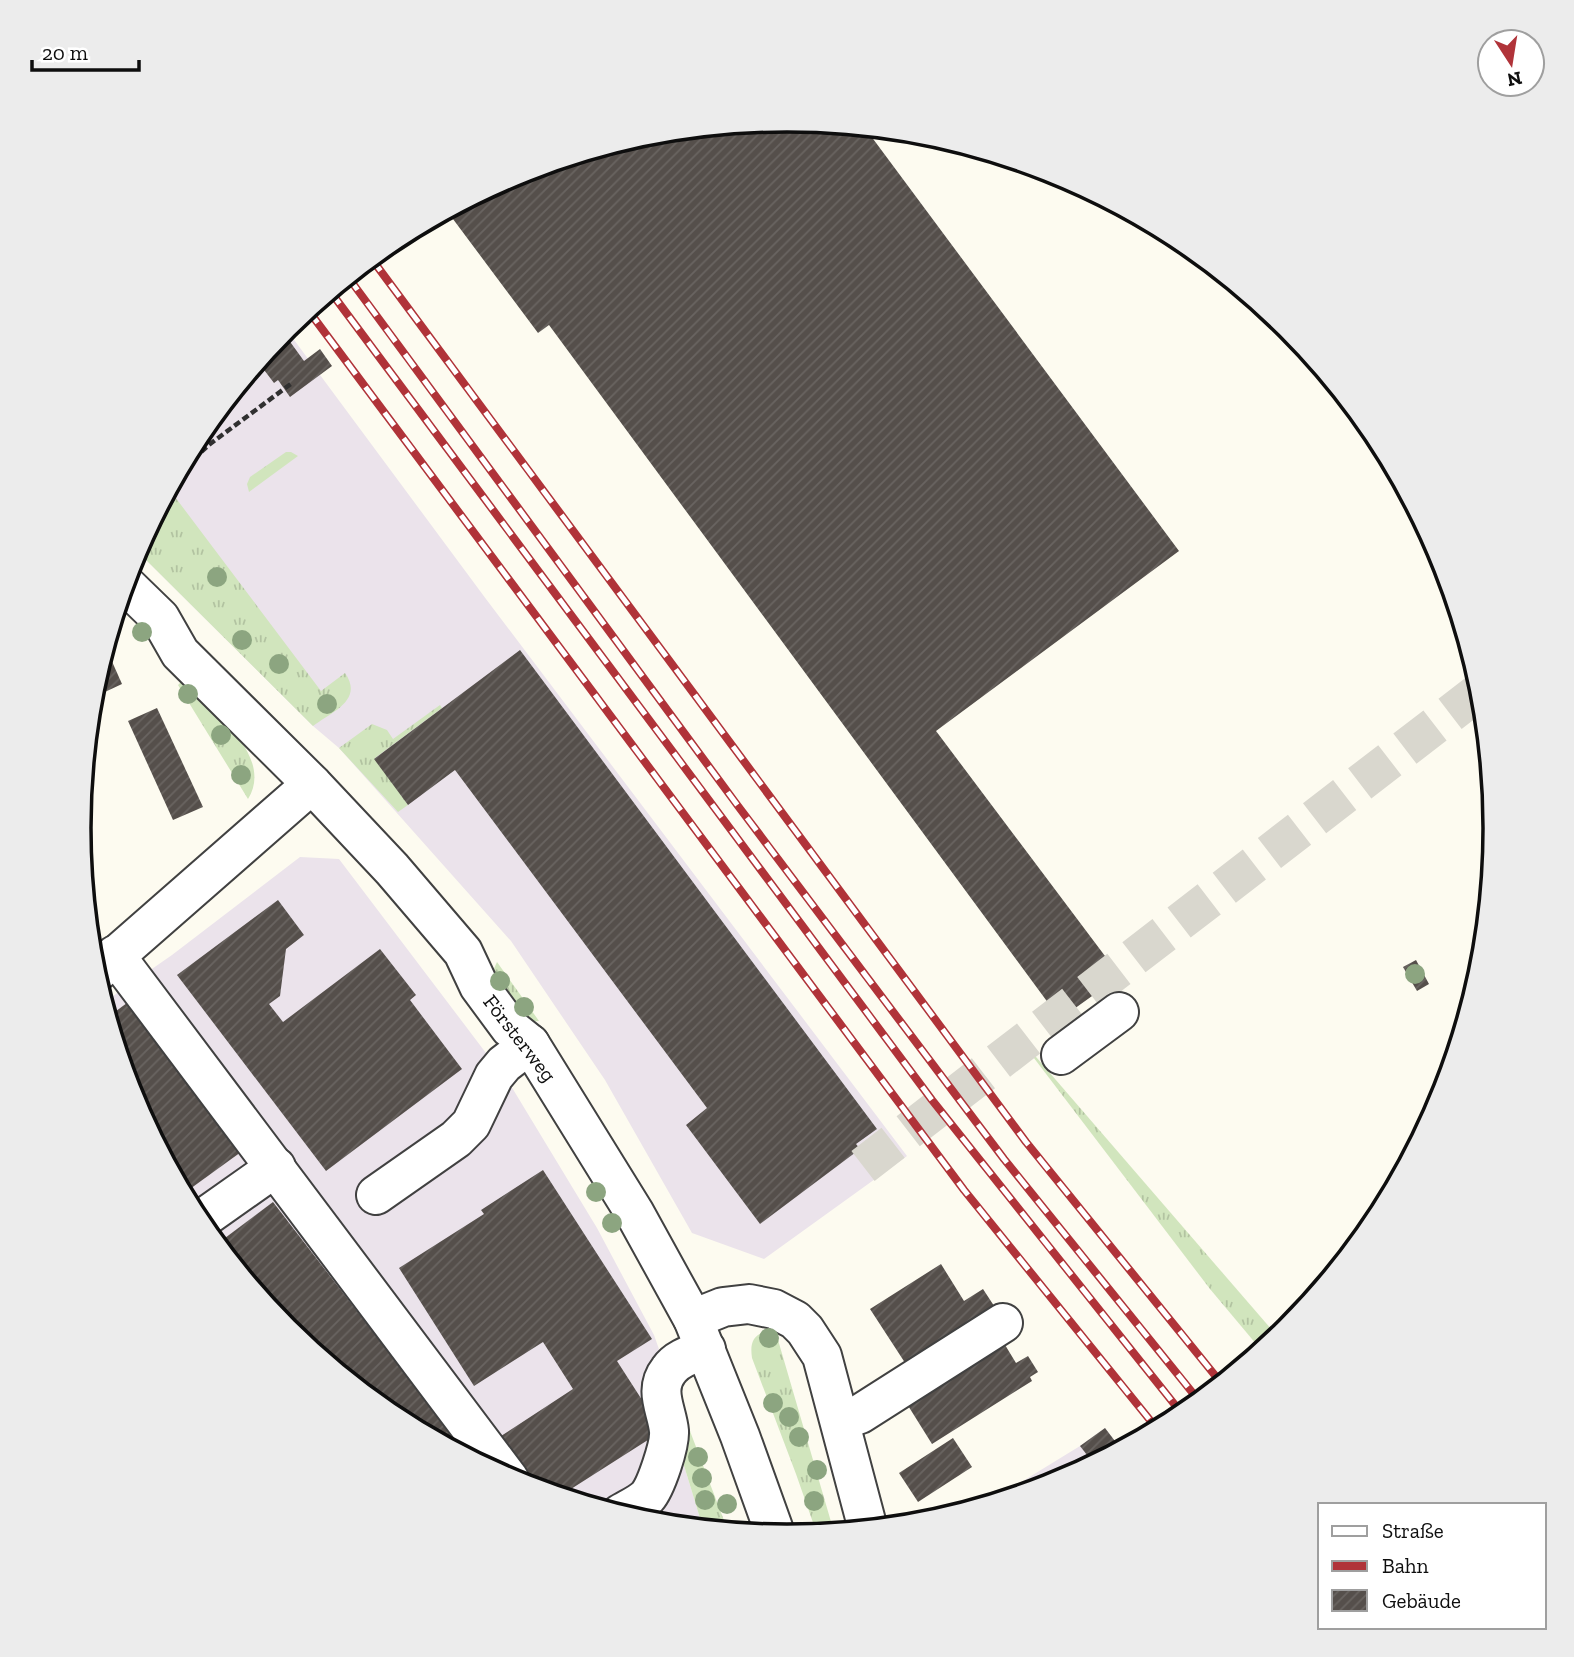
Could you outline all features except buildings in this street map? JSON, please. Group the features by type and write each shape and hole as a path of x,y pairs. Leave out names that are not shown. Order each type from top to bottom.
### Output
{"street":[{"name":"Försterweg","path":"133,592 160,618 180,653 312,784 392,869 463,952 479,986 510,1028 530,1044 634,1212 699,1334 772,1524"},
{"path":"312,784 105,964 276,1167 495,1460"},
{"path":"1061,1055 1119,1012"},
{"path":"376,1195 456,1139 471,1124 494,1076 504,1064 530,1044"},
{"path":"208,1215 276,1167"},
{"path":"632,1507 648,1496 668,1450 669,1431 661,1389 663,1378 723,1307 749,1304 774,1309 795,1320 822,1356 866,1520"},
{"path":"840,1421 860,1414 1003,1323"}],"path":[{"path":"203,449 292,383"}],"shaded area":[{"path":"293,338 486,599 907,1156 764,1259 692,1233 605,1080 511,941 339,748 313,726 145,559 184,480 208,442 235,405"},
{"path":"300,857 339,859 511,1086 597,1228 654,1335 673,1389 682,1459 700,1519 607,1501 563,1488 479,1453 400,1407 363,1381 295,1321 235,1252 208,1215 163,1136 128,1052 112,997 172,955"},
{"path":"1105,1428 1115,1442 1053,1472 1013,1487"}],"green space":[{"path":"286,452 298,456 249,492 247,484 250,477"},
{"path":"175,497 321,691 345,673 350,682 351,691 348,698 313,726 145,559"},
{"path":"183,680 223,718 246,750 253,766 254,783 248,799 178,685"},
{"path":"440,705 442,708 375,758 408,805 398,812 339,748 372,724 387,730 393,739"},
{"path":"497,962 539,1021 518,1023 488,982"},
{"path":"1011,1028 1271,1329 1255,1343 1210,1289"},
{"path":"767,1331 776,1333 831,1523 813,1523 752,1358 751,1348 758,1335"},
{"path":"674,1389 724,1522 700,1519 682,1459"}],"tunnel":[{"path":"863,1166 1471,698"}],"railway":[{"path":"377,266 1026,1142 1216,1377"},
{"path":"353,284 738,806 1004,1159 1193,1394"},
{"path":"336,299 932,1100 1176,1406"},
{"path":"314,318 964,1190 1151,1421"}]}
